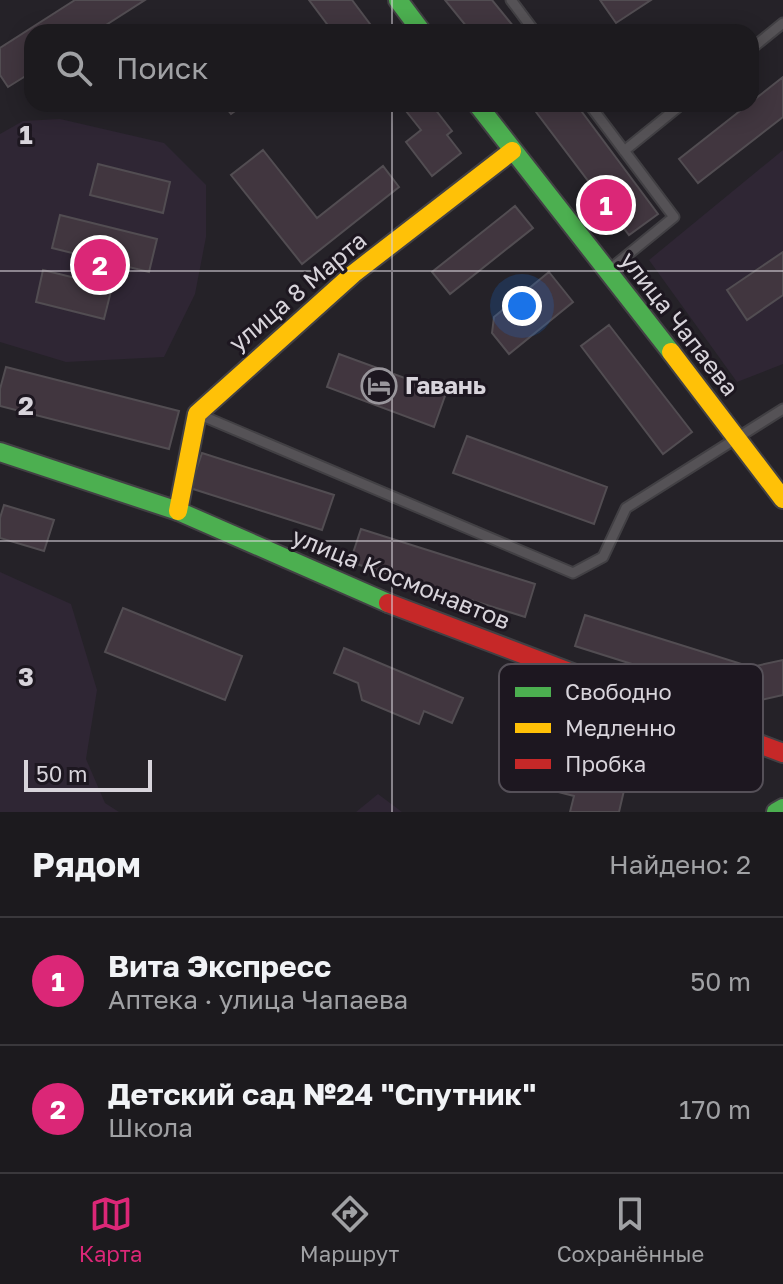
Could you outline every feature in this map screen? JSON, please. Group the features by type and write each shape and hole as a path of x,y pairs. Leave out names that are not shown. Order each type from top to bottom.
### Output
{"street":[{"path":"398,0 416,24"},
{"name":"улица Чапаева","path":"483,112 783,499"},
{"name":"улица 8 Марта","path":"197,414 353,274 512,151"},
{"path":"178,511 197,414"},
{"name":"улица Космонавтов","path":"0,452 178,511 357,591 549,664"},
{"name":"улица Космонавтов","path":"763,745 783,753"},
{"path":"776,812 783,808"}],"lane":[{"path":"511,0 529,24"},
{"path":"759,42 783,23"},
{"path":"595,112 674,217 608,272"},
{"path":"624,151 672,112"},
{"path":"197,414 573,573 603,557 626,508 783,409"}],"shaded area":[{"path":"60,119 164,143 206,185 206,237 195,294 164,357 66,362 0,342 0,134 23,121"},
{"path":"783,150 783,364 737,382 649,260"},
{"path":"0,572 71,604 97,690 86,759 105,803 119,812 0,812"},
{"path":"378,794 402,812 356,812"}],"building":[{"path":"75,0 145,0 108,24 38,24"},
{"path":"309,0 352,0 370,24 327,24"},
{"path":"445,0 492,0 512,24 464,24"},
{"path":"600,0 651,0 616,23"},
{"path":"24,33 24,77 8,87 0,75 0,48"},
{"path":"783,77 783,117 698,183 679,159 739,112 759,112 759,96"},
{"path":"407,112 437,112 452,131 447,135 461,153 432,176 406,142 421,130"},
{"path":"536,112 582,112 658,214 629,235"},
{"path":"263,150 317,218 383,166 399,187 302,264 231,175"},
{"path":"98,164 170,182 163,213 90,195"},
{"path":"515,206 533,228 450,294 432,272"},
{"path":"60,215 157,239 149,272 52,248"},
{"path":"783,252 783,295 747,320 727,290"},
{"path":"43,270 112,287 104,319 36,302"},
{"path":"549,272 573,302 509,354 492,333 494,317"},
{"path":"609,325 692,432 663,454 581,346"},
{"name":"Гавань","path":"339,354 446,393 434,427 327,387"},
{"path":"6,367 179,411 169,449 0,406 0,389"},
{"path":"467,436 607,487 594,524 453,473"},
{"path":"202,453 334,495 322,530 190,488"},
{"path":"4,505 54,520 44,551 0,538 0,518"},
{"path":"361,529 535,584 525,617 350,562"},
{"path":"123,608 242,656 225,700 105,652"},
{"path":"585,615 741,664 632,664 575,646"},
{"path":"344,648 463,698 452,723 424,711 419,724 362,700 358,683 334,673"},
{"path":"783,660 783,695 763,700 763,664"},
{"path":"558,792 624,792 619,812 570,812 574,796"}],"traffic: fast":[{"path":"398,0 416,24"},
{"path":"483,112 671,352"},
{"path":"0,452 178,511 388,603"},
{"path":"776,812 783,808"}],"traffic: slow":[{"path":"178,511 197,414 353,274 512,151"},
{"path":"671,352 783,499"}],"traffic: jam":[{"path":"388,603 549,664"},
{"path":"763,745 783,753"}],"place":[{"name":"Вита Экспресс","path":"606,205"},
{"name":"Детский сад №24 \"Спутник\"","path":"100,265"},
{"name":"Гавань","path":"379,386"}]}
